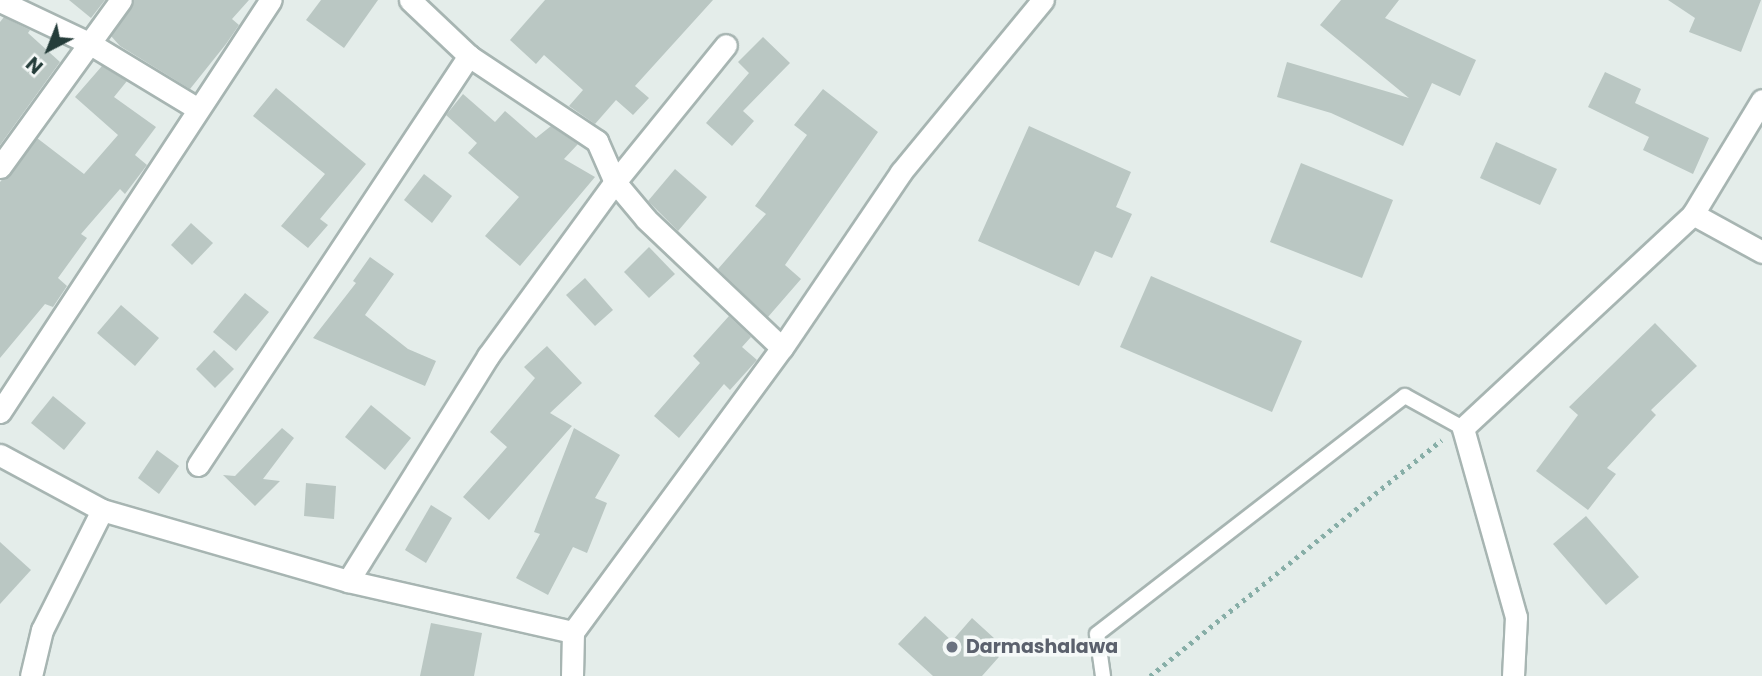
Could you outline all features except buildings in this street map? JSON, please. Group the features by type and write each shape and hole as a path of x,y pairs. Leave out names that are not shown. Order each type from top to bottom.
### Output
{"street":[{"path":"0,167 121,0"},
{"path":"0,412 271,0"},
{"path":"410,0 469,56 597,141 615,181 646,219 782,348"},
{"path":"572,676 573,632 782,348 901,172 1044,0"},
{"path":"0,1 89,43 198,109"},
{"path":"348,582 488,356 615,181 726,45"},
{"path":"198,465 469,56"},
{"path":"1513,676 1516,617 1463,428 1692,214 1762,100"},
{"path":"1692,214 1762,252"},
{"path":"0,455 102,510 348,582 573,632"},
{"path":"31,676 42,630 102,510"}],"lane":[{"path":"1103,676 1097,634 1405,396 1463,428"}],"path":[{"path":"1150,676 1424,449 1463,428"}],"place":[{"name":"Darmashalawa","path":"952,647"}]}
